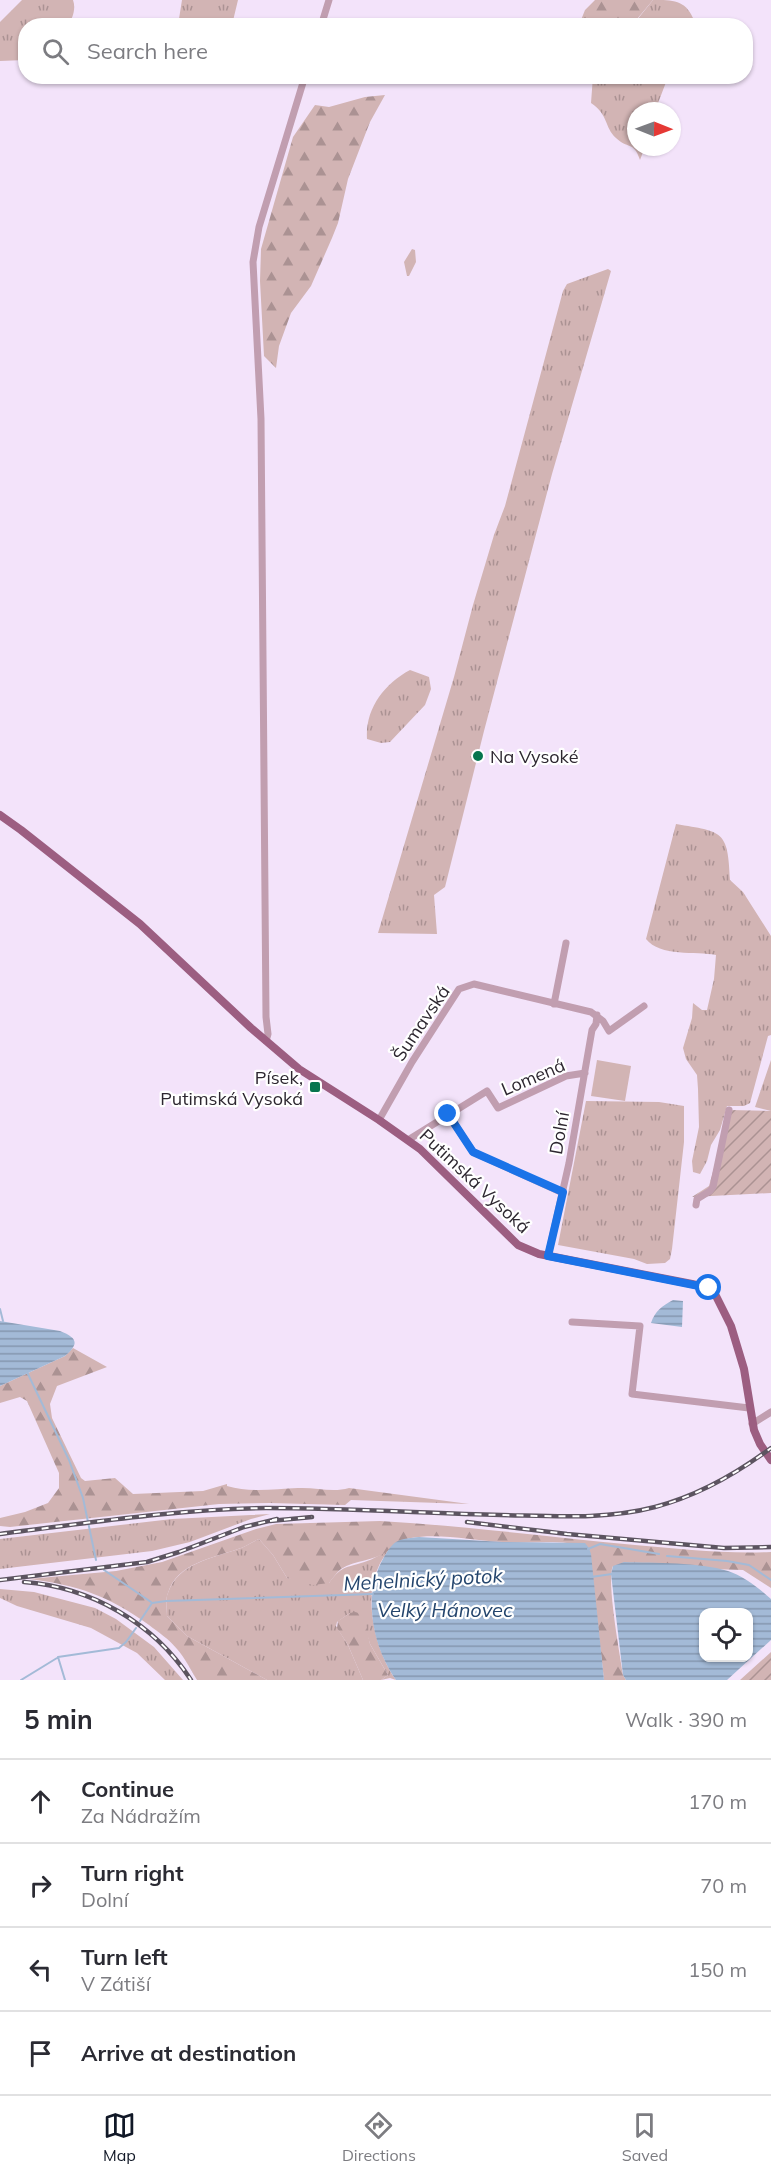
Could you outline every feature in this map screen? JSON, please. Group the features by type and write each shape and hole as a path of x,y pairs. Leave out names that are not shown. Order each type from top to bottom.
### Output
{"main road":[{"name":"Putimská Vysoká","path":"0,815 140,924 266,1041 319,1082 420,1149 509,1238 526,1250 709,1288 718,1298 731,1326 744,1369 752,1424 760,1444 771,1460"}],"street":[{"path":"323,18 329,0"},
{"path":"266,1041 268,1034 266,1017 261,419 253,262 259,227 303,84"},
{"path":"554,1004 566,943"},
{"name":"Šumavská","path":"379,1120 412,1062 459,989 474,984 597,1015"},
{"path":"597,1015 609,1031 644,1006"},
{"name":"Dolní","path":"548,1256 563,1192 592,1030 596,1024 597,1015"},
{"path":"251,1028 266,1017"},
{"name":"Lomená","path":"408,1140 487,1091 498,1108 566,1076 585,1073"},
{"path":"696,1205 697,1199 710,1191 713,1186 729,1110"},
{"path":"448,1114 473,1152 563,1192"},
{"path":"572,1322 640,1326 632,1394 749,1408"},
{"path":"752,1424 771,1412"}],"green space":[{"path":"22,0 73,0 71,18 18,18 18,60 0,61 0,22"},
{"path":"182,0 238,0 234,18 179,18"},
{"path":"595,0 653,0 638,18 582,18 585,10"},
{"path":"653,0 667,0 682,4 693,18 638,18"},
{"path":"592,84 665,84 658,102 627,102 627,145 612,134 597,107 591,103"},
{"path":"385,95 370,122 348,179 338,223 332,238 311,286 291,313 279,346 276,368 264,356 260,281 261,249 293,137 315,105 329,107 365,97"},
{"path":"412,249 415,250 416,262 407,276 404,262"},
{"path":"608,269 611,271 552,474 445,887 434,895 437,934 378,933 473,605 505,506 563,291 567,284"},
{"path":"410,670 429,677 431,689 425,705 390,742 381,743 367,739 369,718 378,698 392,682"},
{"path":"676,824 704,829 720,836 727,851 730,880 743,892 771,936 771,1035 768,1036 750,1103 744,1106 727,1106 720,1130 711,1145 707,1161 700,1174 693,1172 692,1161 699,1127 697,1075 686,1059 683,1048 692,1018 693,1003 702,1010 707,1010 714,979 716,955 660,949 646,939"},
{"path":"597,1060 631,1066 625,1101 591,1096"},
{"path":"771,1060 771,1111 755,1107"},
{"path":"586,1101 659,1102 684,1106 684,1142 672,1249 670,1259 665,1263 647,1264 634,1259 558,1245"},
{"path":"730,1110 771,1111 771,1193 692,1197 709,1186"},
{"path":"73,1348 107,1367 57,1386 50,1404 52,1418 81,1478 85,1481 115,1478 133,1494 203,1491 227,1484 227,1486 253,1490 349,1488 469,1504 351,1500 345,1505 219,1504 10,1527 0,1526 0,1518 48,1503 59,1488 59,1473 27,1401 20,1397 0,1403 0,1386 65,1356"},
{"path":"270,1514 190,1542 152,1551 0,1569 0,1539 172,1519"},
{"path":"380,1521 686,1550 771,1552 771,1588 743,1570 613,1566 612,1601 623,1675 626,1680 604,1680 589,1548 558,1542 503,1542 434,1536 411,1538 401,1541 383,1554 341,1569 329,1583 313,1585 287,1578 273,1555 259,1539 188,1568 173,1583 166,1602 167,1616 187,1636 267,1680 197,1680 183,1656 171,1642 120,1606 92,1593 29,1579 116,1571 162,1562 276,1524"},
{"path":"259,1539 273,1555 287,1578 329,1583 342,1569 368,1561 388,1551 374,1581 372,1610 378,1641 396,1680 390,1678 381,1680 388,1675 370,1644 363,1620 357,1613 350,1613 337,1622 336,1626 348,1645 363,1680 267,1680 187,1636 167,1616 167,1595 173,1583 188,1568"},
{"path":"0,1589 34,1592 95,1608 116,1619 154,1647 183,1680 165,1680 137,1653 91,1628 17,1606 0,1598"},
{"path":"355,1612 359,1613 365,1621 370,1644 388,1675 381,1680 363,1680 348,1645 337,1628 338,1621"},
{"path":"771,1652 771,1680 740,1680"}],"water":[{"path":"673,1300 683,1301 682,1327 651,1323 659,1309"},
{"path":"0,1321 60,1331 73,1339 73,1348 65,1356 0,1386"},
{"name":"Velký Hánovec","path":"419,1537 503,1542 585,1543 591,1554 604,1680 396,1680 381,1652 376,1636 373,1620 373,1587 377,1572 392,1545 401,1540"},
{"path":"624,1562 704,1566 734,1573 771,1599 771,1640 753,1656 753,1608 699,1608 699,1662 747,1662 727,1680 626,1680 623,1675 611,1574 613,1566"}],"waterway":[{"path":"0,1309 3,1321"},
{"path":"27,1372 69,1460 83,1498 96,1560"},
{"path":"588,1549 600,1544 659,1554"},
{"path":"667,1556 749,1565 771,1580"},
{"path":"104,1570 151,1602"},
{"name":"Mehelnický potok","path":"591,1577 612,1574"},
{"name":"Mehelnický potok","path":"140,1621 152,1603 166,1601 373,1594"},
{"name":"Mehelnický potok","path":"65,1680 58,1657 119,1648 136,1628"},
{"path":"21,1680 57,1658"}],"railway":[{"path":"0,1534 133,1517 233,1509 325,1509 559,1516 617,1514 655,1507 686,1497 744,1467 771,1448"},
{"path":"270,1521 312,1517"},
{"path":"0,1580 147,1562 244,1527 277,1519"},
{"path":"467,1522 567,1534 724,1548 771,1547"},
{"path":"24,1582 73,1591 119,1612 140,1625 159,1641 191,1680"}],"place":[{"name":"Na Vysoké","path":"478,756"},
{"name":"Písek, Putimská Vysoká","path":"315,1087"}],"route":[{"path":"448,1114 473,1152 563,1192 548,1256 709,1288"}]}
